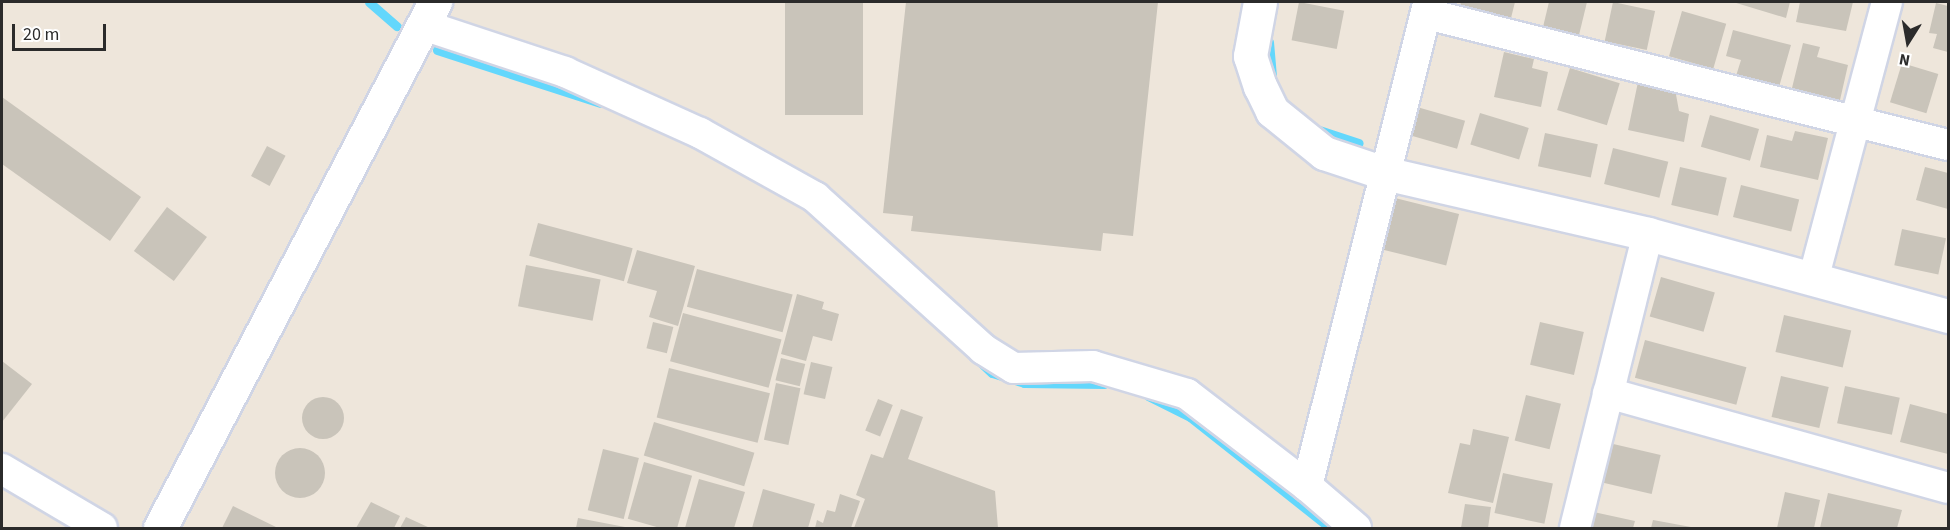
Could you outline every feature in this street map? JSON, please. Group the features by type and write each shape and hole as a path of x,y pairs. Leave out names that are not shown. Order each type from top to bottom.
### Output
{"street":[{"path":"1260,2 1250,56 1272,111 1324,153 1384,173 1648,234 1948,316"},
{"path":"1813,280 1887,2"},
{"path":"1306,486 1384,173 1428,8 1948,145"},
{"path":"160,528 429,13 700,133 815,197 983,349 1014,368 1093,366 1187,394 1306,486 1356,528"},
{"path":"1575,528 1648,234"},
{"path":"1608,393 1948,488"},
{"path":"2,469 102,528"}],"building":[{"path":"785,2 863,2 863,115 785,115"},
{"path":"906,2 1158,2 1133,236 1103,233 1101,251 911,231 913,216 883,213"},
{"path":"1299,2 1344,11 1337,49 1292,40"},
{"path":"1461,2 1515,2 1511,18 1460,6"},
{"path":"1549,2 1587,2 1579,35 1543,27"},
{"path":"1613,2 1655,11 1647,50 1605,41"},
{"path":"1733,2 1790,2 1786,18"},
{"path":"1800,2 1853,2 1846,31 1796,22"},
{"path":"1936,3 1948,6 1948,52 1933,48 1937,34 1929,33"},
{"path":"1682,11 1726,24 1713,69 1669,56"},
{"path":"1733,30 1791,45 1779,87 1736,76 1741,60 1726,56"},
{"path":"1803,43 1820,47 1817,57 1848,65 1840,100 1792,88"},
{"path":"1504,52 1534,59 1532,68 1548,72 1541,107 1494,97"},
{"path":"1902,63 1938,74 1926,113 1890,102"},
{"path":"1570,68 1620,83 1607,125 1557,110"},
{"path":"1638,82 1675,89 1679,111 1689,114 1684,142 1628,130"},
{"path":"2,97 141,197 110,241 2,164"},
{"path":"1417,107 1465,121 1457,149 1409,135"},
{"path":"1480,113 1529,128 1519,159 1470,145"},
{"path":"1710,115 1759,129 1750,161 1701,147"},
{"path":"1795,131 1828,138 1818,180 1760,167 1767,135 1792,141"},
{"path":"1545,133 1598,144 1591,177 1538,166"},
{"path":"267,146 286,156 270,186 251,176"},
{"path":"1613,148 1668,162 1659,198 1604,184"},
{"path":"1680,167 1727,178 1718,216 1671,205"},
{"path":"1925,167 1948,173 1948,209 1916,200"},
{"path":"1741,185 1799,200 1791,232 1733,217"},
{"path":"1395,198 1459,214 1446,265 1382,249"},
{"path":"167,207 207,237 174,281 134,251"},
{"path":"538,223 633,248 624,281 529,256"},
{"path":"1902,229 1946,238 1938,275 1894,265"},
{"path":"637,250 695,266 678,326 649,317 657,291 627,283"},
{"path":"526,265 601,280 593,321 518,306"},
{"path":"697,269 793,295 783,332 687,307"},
{"path":"1661,277 1715,292 1704,332 1650,316"},
{"path":"797,294 824,302 822,309 839,314 832,341 813,336 806,361 781,354"},
{"path":"683,313 782,339 769,388 670,361"},
{"path":"1784,315 1851,331 1843,368 1775,352"},
{"path":"653,322 673,327 667,353 646,348"},
{"path":"1540,322 1584,332 1574,375 1530,365"},
{"path":"1645,340 1746,367 1736,405 1635,378"},
{"path":"781,358 805,364 800,386 775,380"},
{"path":"2,361 32,384 2,422"},
{"path":"811,362 832,367 825,399 804,394"},
{"path":"669,368 770,393 758,443 657,417"},
{"path":"1781,376 1829,387 1819,428 1772,417"},
{"path":"776,383 800,388 788,445 764,440"},
{"path":"1845,386 1900,398 1892,435 1837,423"},
{"path":"1526,395 1561,404 1550,449 1515,441"},
{"path":"323,397 331,398 338,403 343,410 343,426 338,433 331,438 323,439 315,438 308,433 303,426 302,418 303,410 308,403 315,398"},
{"path":"878,399 893,405 880,437 865,431"},
{"path":"1910,404 1948,414 1948,454 1900,442"},
{"path":"901,409 923,417 908,459 995,491 998,528 854,528 865,499 856,495 871,454 883,458"},
{"path":"654,422 754,453 744,486 644,455"},
{"path":"1473,429 1509,437 1493,503 1448,493 1460,443 1470,445"},
{"path":"1609,443 1661,455 1652,494 1600,482"},
{"path":"300,448 318,455 325,473 318,491 300,498 282,491 275,473 282,455"},
{"path":"603,449 639,458 624,519 588,510"},
{"path":"644,462 692,476 677,528 660,528 628,519"},
{"path":"1503,473 1553,484 1544,524 1494,513"},
{"path":"699,479 745,492 734,528 685,528"},
{"path":"763,489 815,504 808,528 752,528"},
{"path":"1785,492 1820,500 1814,528 1777,528"},
{"path":"1828,493 1902,510 1897,528 1820,528"},
{"path":"840,494 860,501 851,528 815,528 817,520 823,523 827,510 835,512"},
{"path":"371,502 400,516 394,528 356,528"},
{"path":"1465,504 1491,507 1488,528 1461,528"},
{"path":"233,506 278,528 222,528"},
{"path":"1589,511 1635,521 1633,528 1585,528"},
{"path":"406,517 430,528 400,528"},
{"path":"578,518 625,527 625,528 576,528"},
{"path":"1653,520 1691,527 1691,528 1651,528"}],"waterway":[{"path":"369,2 397,26"},
{"path":"1269,42 1272,75"},
{"path":"437,50 600,103"},
{"path":"1313,128 1359,143"},
{"path":"980,362 992,373 1024,383 1104,384"},
{"path":"1148,396 1190,417 1330,528"}]}
